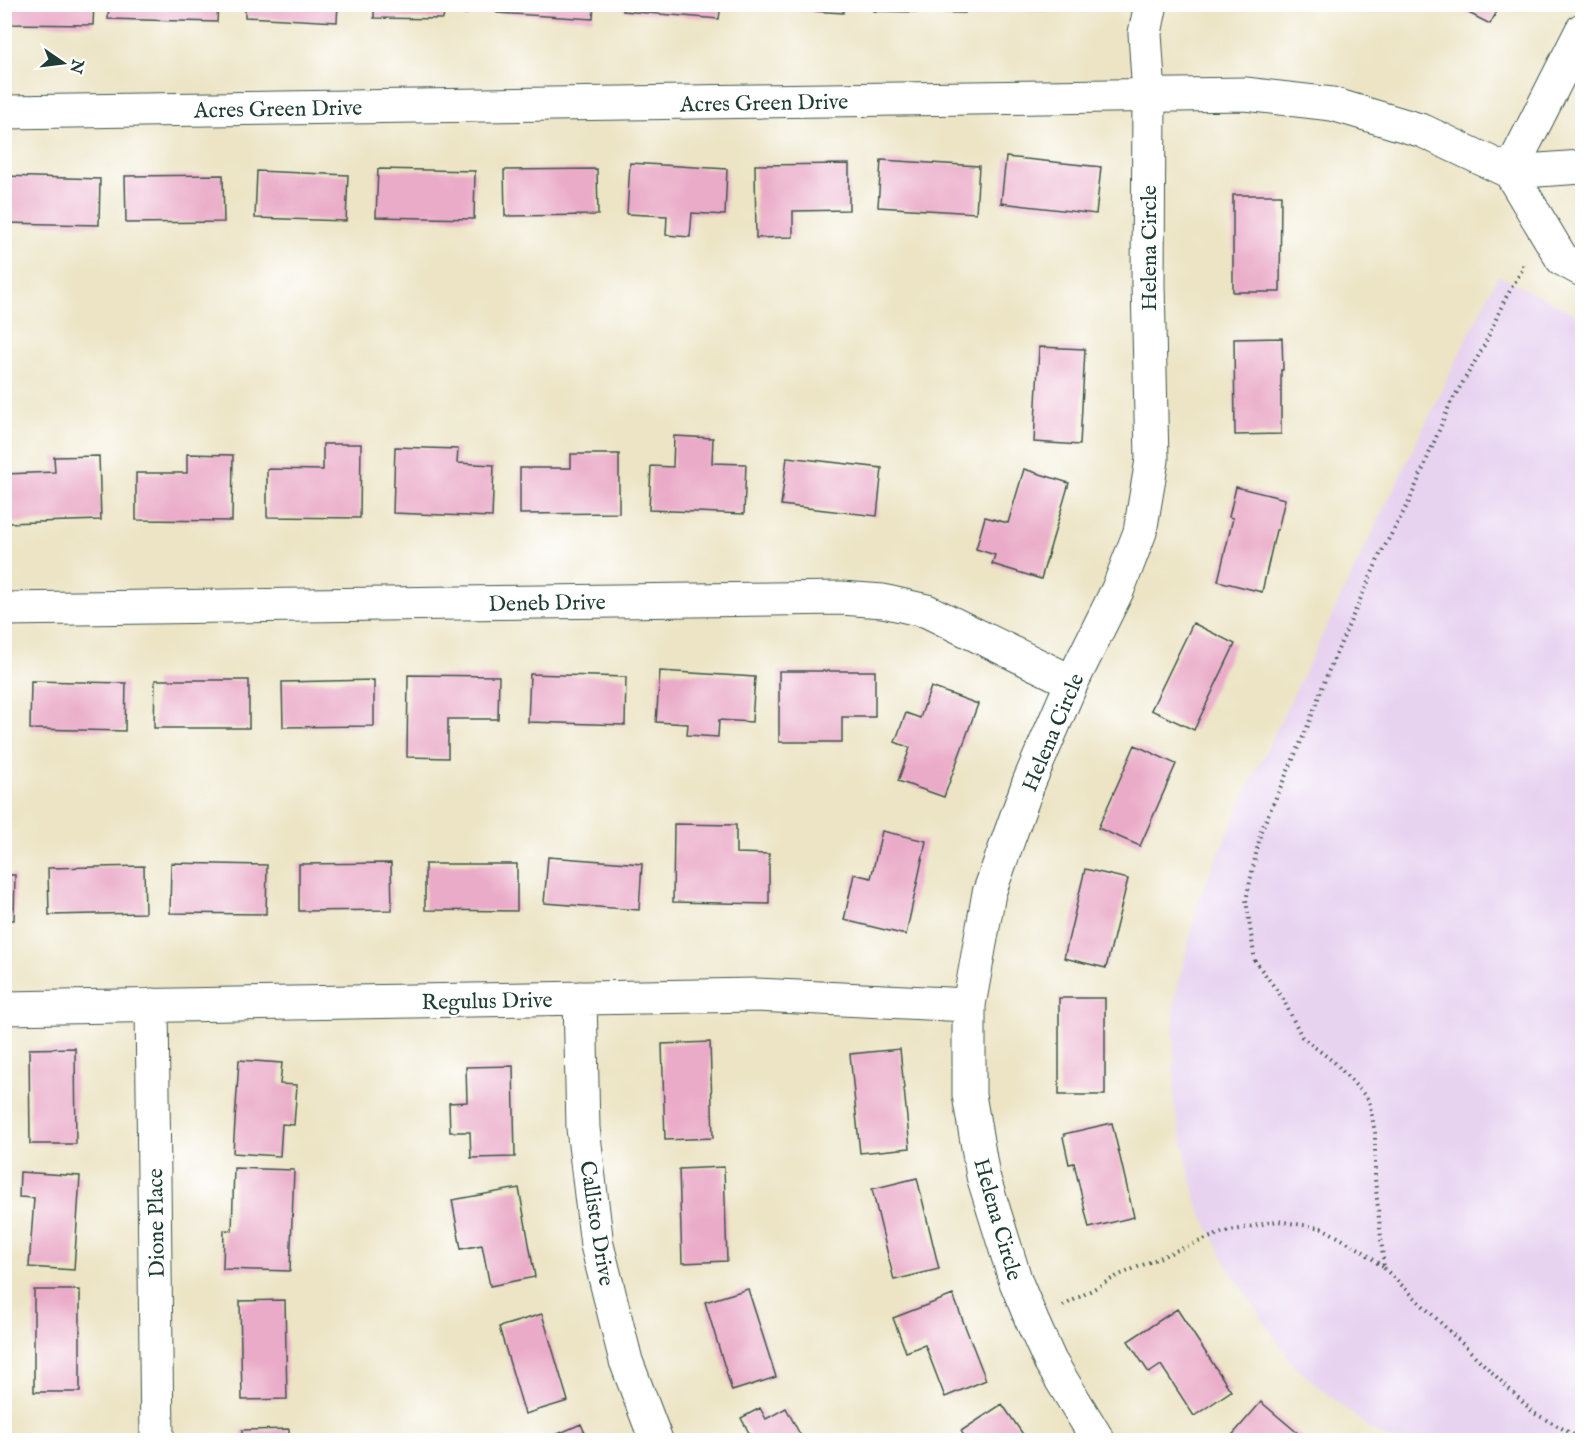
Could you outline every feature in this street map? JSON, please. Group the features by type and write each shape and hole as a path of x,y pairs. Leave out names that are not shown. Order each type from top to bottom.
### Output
{"street":[{"name":"Helena Circle","path":"1098,1440 1050,1361 1032,1321 1016,1282 983,1176 969,1095 969,1005 989,893 1029,782 1072,682 1118,589 1140,532 1152,460 1148,284 1149,96 1145,33 1151,4"},
{"path":"1582,30 1510,172 1562,259 1582,270"},
{"name":"Acres Green Drive","path":"4,112 1245,94 1332,104 1423,131 1510,172 1582,167"},
{"name":"Deneb Drive","path":"4,609 862,599 883,601 927,612 1072,682"},
{"name":"Regulus Drive","path":"4,1008 756,995 969,1005"},
{"name":"Callisto Drive","path":"580,998 583,1128 597,1245 626,1361 656,1440"},
{"name":"Dione Place","path":"152,1005 158,1440"}],"path":[{"path":"1384,1268 1375,1179 1375,1133 1369,1100 1335,1063 1302,1036 1282,997 1255,961 1246,900 1261,831 1307,728 1328,672 1380,555 1408,502 1450,404 1483,348 1504,301 1522,270 1526,253"},
{"path":"1032,1321 1119,1275 1221,1233 1277,1221 1322,1228 1361,1250 1384,1268 1534,1413 1582,1438"}],"shaded area":[{"path":"1498,275 1582,317 1582,1440 1390,1440 1371,1430 1294,1366 1228,1267 1197,1204 1174,1104 1174,1003 1200,895 1247,790"}],"building":[{"path":"4,4 94,4 93,25 4,24"},
{"path":"109,4 218,4 217,22 108,19"},
{"path":"245,4 338,4 337,22 245,17"},
{"path":"374,4 467,4 467,14 444,14 443,19 374,18"},
{"path":"497,4 594,4 593,19 497,13"},
{"path":"624,4 721,4 719,19 623,11"},
{"path":"732,4 843,4 843,13 732,6"},
{"path":"873,4 965,4 965,13 873,11"},
{"path":"999,4 1099,4 1099,7 1000,11"},
{"path":"1451,4 1501,4 1490,24"},
{"path":"1006,157 1101,167 1096,214 1001,203"},
{"path":"881,160 979,166 976,213 878,207"},
{"path":"630,163 727,169 725,215 692,213 690,237 666,235 667,216 627,214"},
{"path":"849,164 849,210 793,211 793,237 756,238 755,165"},
{"path":"378,169 475,171 474,219 376,217"},
{"path":"597,169 598,215 505,216 504,170"},
{"path":"257,171 348,175 346,221 255,218"},
{"path":"223,175 224,222 126,223 125,176"},
{"path":"4,176 100,179 99,225 4,223"},
{"path":"1233,195 1281,195 1280,292 1233,292"},
{"path":"1282,338 1281,434 1235,435 1234,339"},
{"path":"1039,347 1085,349 1080,445 1034,442"},
{"path":"674,436 713,438 712,463 746,464 744,514 649,510 651,466 673,467"},
{"path":"323,444 361,444 360,518 267,517 267,469 323,470"},
{"path":"395,447 458,449 457,463 494,465 492,517 393,513"},
{"path":"187,454 233,455 232,521 136,520 136,473 187,473"},
{"path":"571,454 619,454 619,513 520,514 520,468 571,468"},
{"path":"99,456 101,520 6,523 5,474 55,472 54,457"},
{"path":"787,457 882,468 877,516 781,505"},
{"path":"1024,469 1069,483 1041,579 992,564 995,555 976,549 985,517 1008,523"},
{"path":"1236,487 1285,499 1262,592 1218,581 1233,518 1229,517"},
{"path":"1193,623 1235,644 1194,730 1151,710"},
{"path":"660,671 755,677 752,722 719,720 718,737 687,735 688,724 656,722"},
{"path":"779,671 875,671 875,717 842,717 842,742 779,742"},
{"path":"530,674 626,677 625,725 528,722"},
{"path":"408,675 499,676 498,719 448,719 448,758 407,757"},
{"path":"155,680 249,680 249,728 154,728"},
{"path":"374,680 374,726 283,727 282,682"},
{"path":"31,681 126,683 125,731 30,729"},
{"path":"931,687 978,704 944,797 898,781 910,748 895,742 906,713 920,718"},
{"path":"1135,745 1176,764 1140,846 1098,828"},
{"path":"674,824 736,825 736,853 769,854 769,904 673,902"},
{"path":"882,831 926,841 906,935 844,920 854,874 871,878"},
{"path":"548,857 642,864 639,910 544,903"},
{"path":"171,863 267,865 266,914 170,913"},
{"path":"391,863 392,910 299,911 299,864"},
{"path":"425,864 517,864 517,911 425,910"},
{"path":"144,866 145,913 49,915 48,868"},
{"path":"1085,869 1128,879 1106,968 1064,958"},
{"path":"4,875 15,875 14,920 4,920"},
{"path":"1059,998 1105,998 1105,1095 1059,1095"},
{"path":"710,1042 713,1138 665,1140 662,1044"},
{"path":"75,1048 76,1144 30,1144 29,1049"},
{"path":"900,1049 910,1148 860,1153 850,1054"},
{"path":"239,1060 282,1063 280,1084 297,1085 294,1125 282,1124 280,1156 233,1153"},
{"path":"513,1066 515,1157 471,1158 470,1132 450,1132 449,1103 467,1102 466,1067"},
{"path":"1112,1123 1134,1217 1089,1228 1074,1163 1069,1164 1063,1137 1064,1134"},
{"path":"724,1167 727,1261 682,1263 679,1169"},
{"path":"234,1168 294,1170 290,1271 223,1269 224,1230 232,1231"},
{"path":"20,1172 80,1176 74,1270 29,1267 34,1198 19,1197"},
{"path":"917,1178 939,1269 894,1280 872,1189"},
{"path":"519,1188 535,1277 490,1286 482,1245 461,1249 452,1200"},
{"path":"748,1289 776,1377 732,1391 705,1302"},
{"path":"34,1290 80,1290 80,1392 34,1392"},
{"path":"953,1295 986,1380 945,1397 925,1345 906,1352 893,1318"},
{"path":"285,1300 287,1399 242,1400 240,1301"},
{"path":"1177,1309 1231,1391 1194,1416 1161,1365 1149,1373 1128,1341"},
{"path":"542,1314 568,1401 525,1414 499,1327"},
{"path":"1261,1402 1306,1440 1228,1440"},
{"path":"1002,1404 1027,1440 967,1440 961,1431"},
{"path":"760,1408 766,1419 786,1408 803,1440 753,1440 741,1418"},
{"path":"581,1424 588,1440 544,1440"},
{"path":"289,1429 289,1440 242,1440 242,1430"},
{"path":"78,1437 78,1440 39,1440 39,1439"}]}
